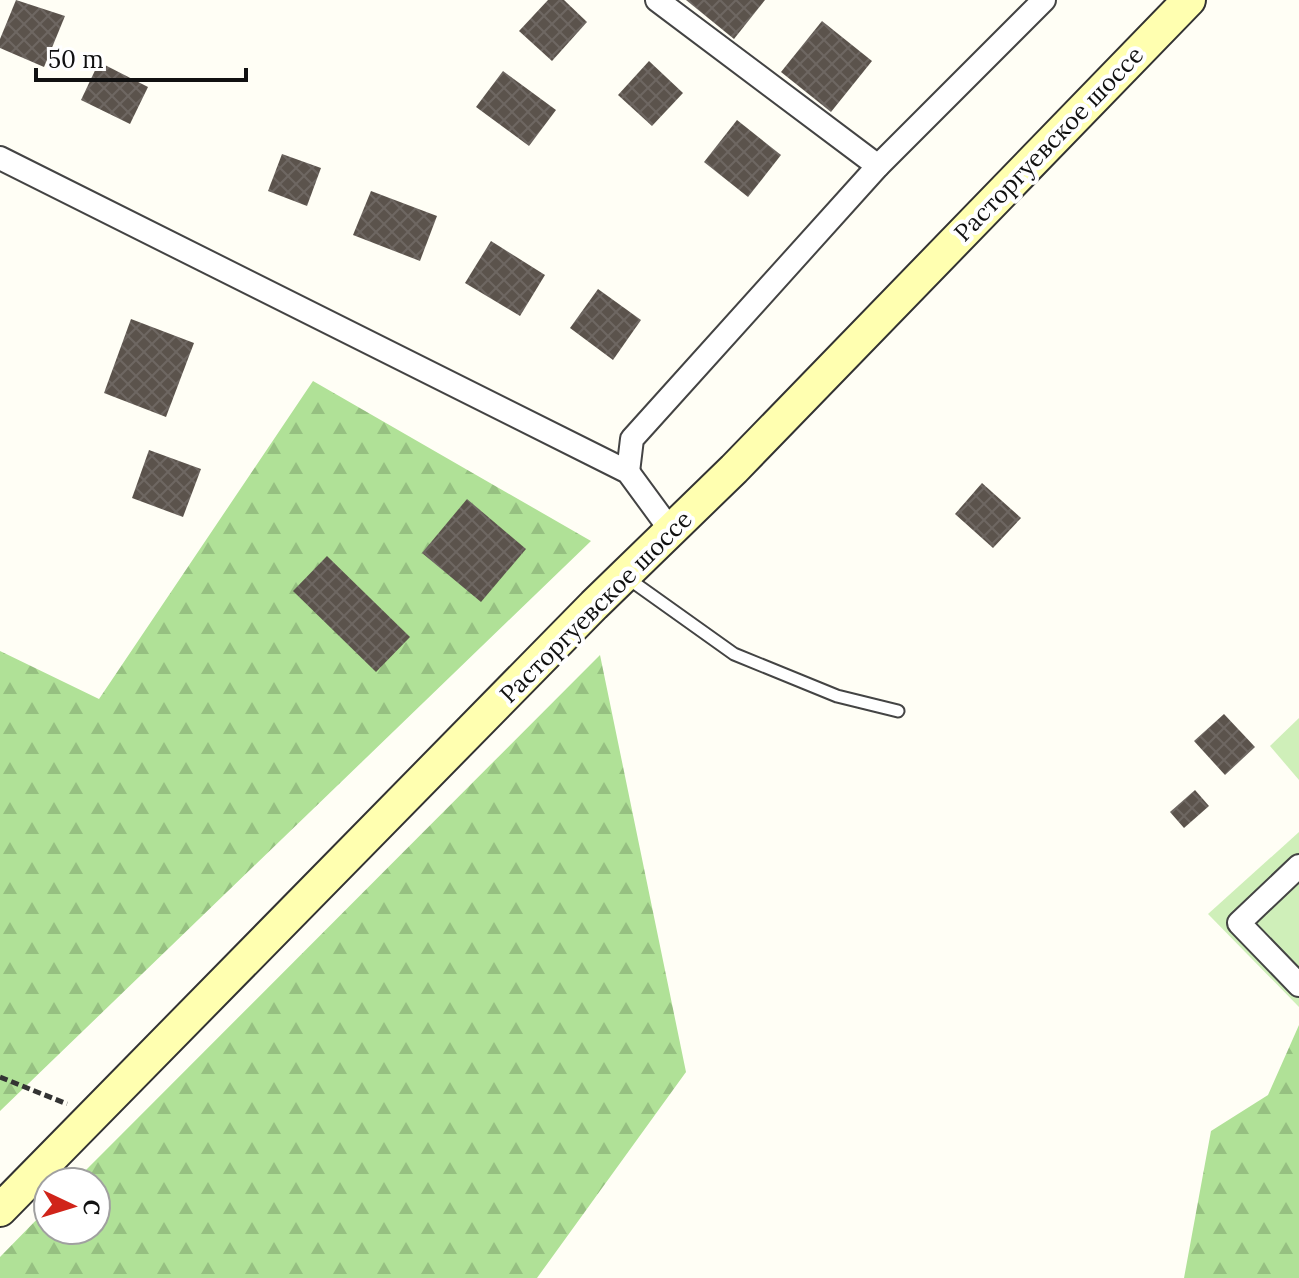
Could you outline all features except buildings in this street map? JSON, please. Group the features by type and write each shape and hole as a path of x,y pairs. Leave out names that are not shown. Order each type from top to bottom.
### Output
{"main road":[{"name":"Расторгуевское шоссе","path":"0,1210 625,576 672,532 1189,0"}],"street":[{"path":"657,0 878,166"},
{"path":"628,472 632,439 878,166 1044,0"},
{"path":"0,158 628,472 672,532"},
{"path":"1299,866 1239,923 1299,985"}],"lane":[{"path":"625,576 734,654 837,696 898,711"}],"path":[{"path":"0,1077 94,1114"}],"green space":[{"path":"313,381 591,541 0,1111 0,651 99,699"},
{"path":"600,655 686,1072 537,1278 0,1278 0,1257 32,1224 32,1246 112,1246 112,1166 90,1166"},
{"path":"1299,718 1299,780 1270,746"},
{"path":"1299,832 1299,1007 1208,914"},
{"path":"1299,1025 1299,1278 1184,1278 1211,1131 1268,1095"}]}
